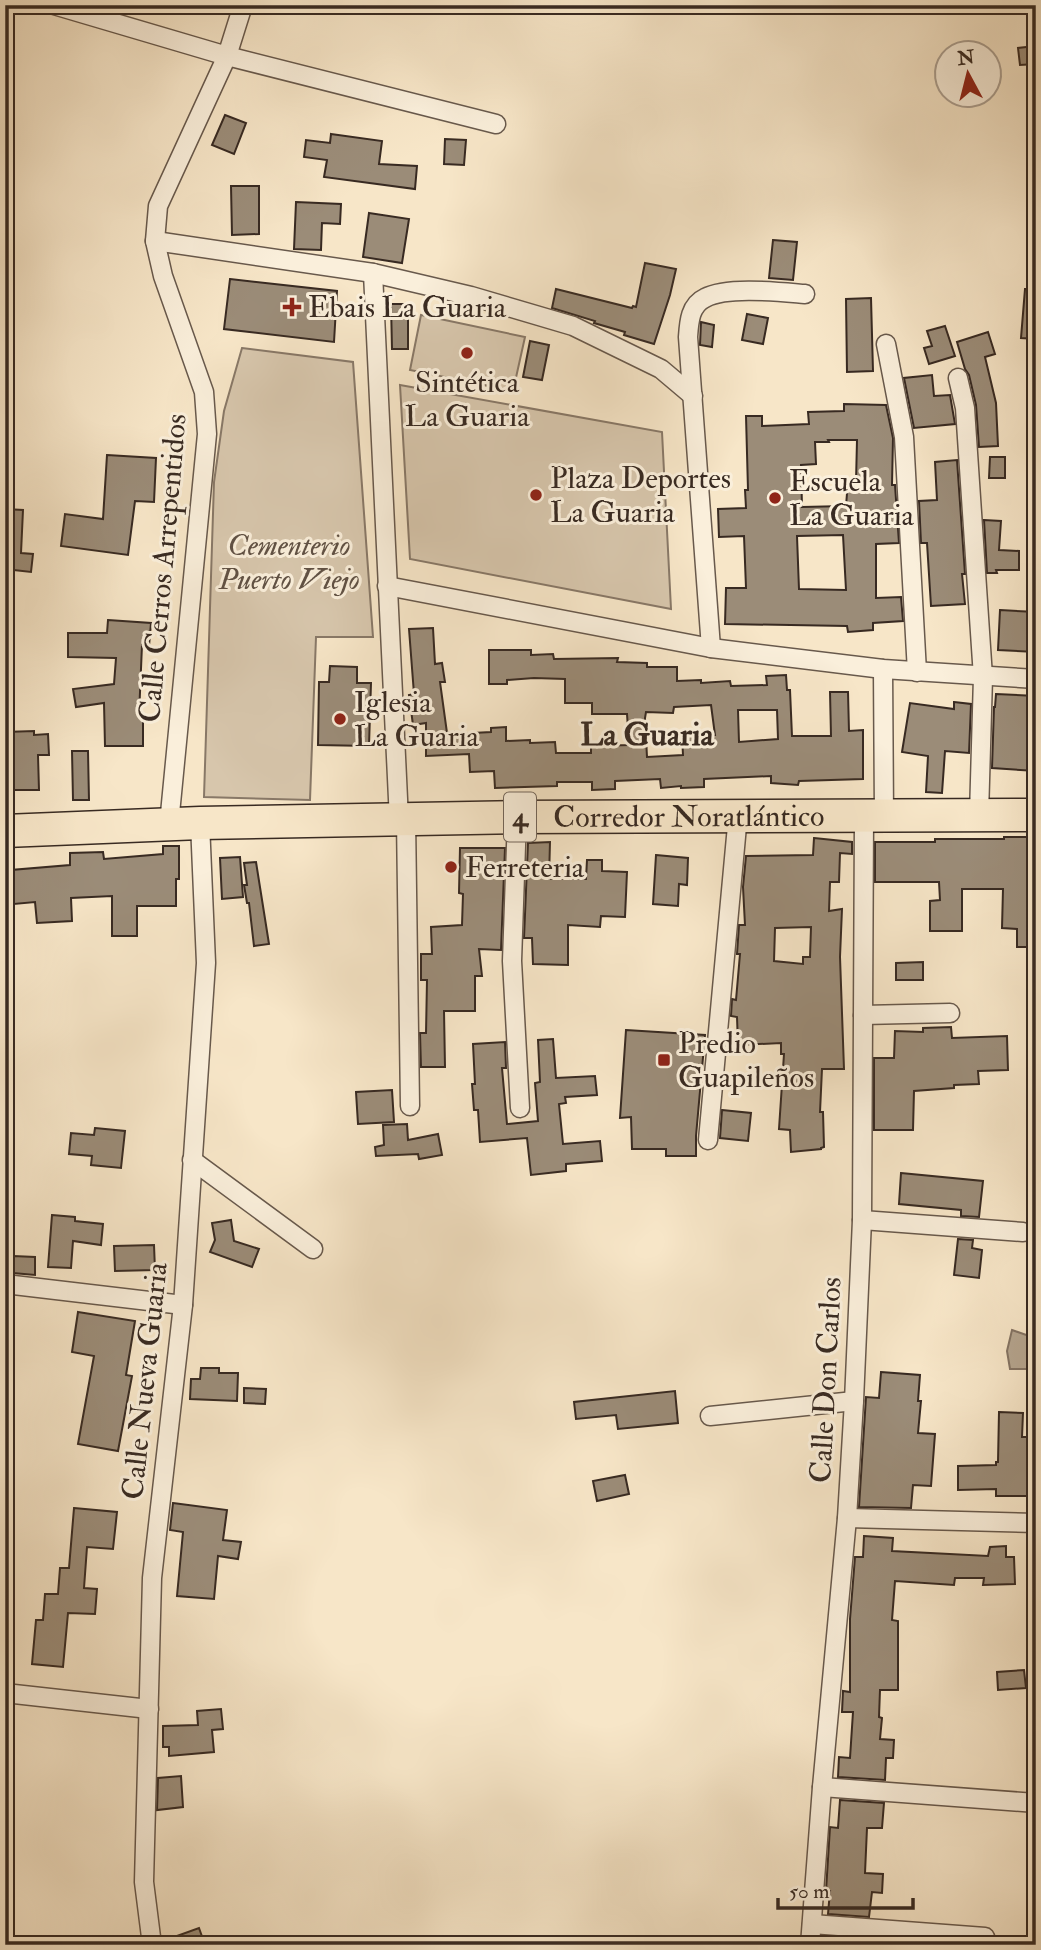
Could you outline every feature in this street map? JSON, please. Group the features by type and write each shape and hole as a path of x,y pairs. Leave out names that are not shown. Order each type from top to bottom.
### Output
{"highway":[{"name":"Corredor Noratlántico","path":"5,831 200,823 517,817 1036,815"}],"street":[{"path":"54,5 227,56 496,124"},
{"name":"Calle Cerros Arrepentidos","path":"169,824 207,434 204,392 163,276 155,241 158,206 227,56 243,5"},
{"path":"155,241 373,273 471,296 573,326 661,369 693,396"},
{"path":"373,273 387,586 402,820 410,1107"},
{"path":"711,648 688,337 689,320 694,307 704,298 725,292 805,294"},
{"path":"886,344 904,437 917,672"},
{"path":"958,378 965,408 983,677 979,815"},
{"path":"387,586 711,648 883,669 1036,679"},
{"name":"Calle Don Carlos","path":"810,1945 855,1401 862,1220 863,1015 883,669"},
{"path":"708,1140 738,815"},
{"path":"517,817 512,961 520,1108"},
{"name":"Calle Nueva Guaria","path":"152,1945 144,1882 152,1578 183,1305 206,963 200,823"},
{"path":"863,1015 950,1013"},
{"path":"192,1160 313,1249"},
{"path":"862,1220 1023,1232"},
{"path":"5,1284 183,1305"},
{"path":"710,1416 855,1401"},
{"path":"847,1518 1036,1523"},
{"path":"5,1693 149,1709"},
{"path":"822,1787 1036,1803"},
{"path":"812,1924 985,1937"}],"green space":[{"name":"Sintética La Guaria","path":"421,315 525,337 513,391 410,370"},
{"name":"Cementerio Puerto Viejo","path":"242,348 353,362 373,637 316,637 310,800 204,797 214,482 224,411"},
{"name":"Plaza Deportes La Guaria","path":"400,385 662,432 671,609 410,559"}],"shaded area":[{"path":"1012,1330 1036,1336 1036,1369 1010,1369 1007,1351"}],"building":[{"path":"1035,46 1036,64 1020,65 1018,48"},
{"path":"225,115 246,123 234,154 212,145"},
{"path":"331,134 382,141 379,164 417,166 415,189 324,177 327,160 304,157 306,140 330,143"},
{"path":"445,139 466,140 464,165 444,164"},
{"path":"231,186 259,186 259,234 232,235"},
{"path":"296,202 341,204 340,224 322,223 321,250 294,249"},
{"path":"369,213 409,219 402,263 363,257"},
{"path":"773,240 797,242 793,280 769,278"},
{"path":"645,263 676,269 654,344 552,308 556,289 636,307"},
{"path":"230,279 337,291 334,342 224,329"},
{"path":"1025,289 1036,289 1036,339 1021,338"},
{"path":"871,298 873,371 847,372 846,299"},
{"path":"391,304 408,304 408,349 392,349"},
{"path":"747,314 768,318 763,344 742,340"},
{"path":"701,322 714,325 712,347 700,345"},
{"path":"945,326 955,356 929,364 924,348 932,346 927,331"},
{"path":"988,332 995,354 985,357 996,403 998,446 979,447 976,405 957,342"},
{"path":"530,341 549,345 542,380 523,377"},
{"path":"932,375 934,396 950,395 955,424 914,428 904,378"},
{"path":"844,404 886,405 893,438 892,485 895,485 899,543 876,544 876,598 901,597 903,621 873,623 873,630 848,632 847,626 725,624 726,588 746,588 744,536 719,537 718,509 746,508 746,416 762,416 762,426 809,424 808,412 844,411","holes":["828,440 857,440 856,482 848,481 846,506 802,507 801,465 816,464 815,442 829,442","843,535 846,590 799,589 797,536"]},
{"path":"107,455 156,458 154,502 135,501 128,555 61,546 65,514 103,519"},
{"path":"990,457 1005,457 1005,478 989,478"},
{"path":"957,460 965,604 931,606 927,543 921,543 919,501 937,500 935,462"},
{"path":"5,509 23,510 21,553 33,554 31,572 5,569"},
{"path":"984,520 1001,521 999,550 1019,551 1019,570 996,570 997,573 987,573"},
{"path":"1000,610 1036,612 1036,652 998,650"},
{"path":"108,620 151,623 149,646 142,645 139,716 143,716 143,746 105,746 104,703 76,707 73,689 114,684 116,658 68,657 68,633 107,633"},
{"path":"433,628 435,664 442,663 445,682 440,682 447,733 491,732 491,728 506,727 506,741 555,742 556,753 591,753 591,746 629,745 627,714 592,714 592,703 565,703 565,679 534,678 507,680 507,684 489,684 489,650 531,650 531,655 553,654 554,659 618,658 617,662 647,663 647,667 677,667 677,681 730,681 731,686 767,685 766,676 786,675 787,690 790,690 792,736 831,736 830,692 848,692 849,731 863,730 863,779 799,781 798,785 771,783 771,776 704,779 704,787 681,788 661,788 660,779 615,781 615,789 592,790 592,782 557,782 557,786 495,788 494,771 470,772 469,754 426,756 426,723 413,725 409,695 414,694 409,629","holes":["711,705 715,735 682,736 683,755 647,757 646,712 673,713 674,707","738,710 777,710 778,739 739,742"]},
{"path":"330,666 357,667 357,683 371,683 369,746 318,745 319,682 329,682"},
{"path":"996,694 1036,696 1036,771 992,768"},
{"path":"954,702 971,704 969,753 945,751 942,793 926,792 928,756 902,752 910,703 954,709"},
{"path":"34,731 34,735 48,734 49,755 38,755 39,790 13,790 12,746 5,747 5,732"},
{"path":"72,751 88,751 89,800 73,800"},
{"path":"1036,837 1036,947 1017,947 1017,929 1002,928 1003,889 962,889 962,931 930,931 930,901 940,900 939,882 875,882 875,842 935,842 935,839"},
{"path":"814,838 852,842 852,854 840,853 839,882 830,882 829,911 842,909 840,957 844,1069 822,1069 820,1112 823,1112 824,1147 791,1152 790,1130 779,1129 784,1054 781,1054 781,1043 738,1045 737,1017 731,1016 732,999 736,1000 740,954 737,954 739,925 745,925 743,887 746,856 813,855","holes":["811,927 810,957 803,957 803,964 774,961 775,928"]},
{"path":"550,842 549,879 586,879 587,860 602,860 602,871 627,872 625,917 601,916 600,927 568,925 568,965 533,964 532,938 524,938 528,843"},
{"path":"163,846 179,846 176,906 137,906 137,936 112,936 112,896 71,898 72,921 37,923 35,902 14,904 11,870 70,865 70,853 103,852 104,859 163,854"},
{"path":"460,848 505,848 501,950 479,949 482,976 475,976 475,1011 444,1011 445,1067 421,1067 420,1033 426,1033 427,980 421,980 421,954 432,954 431,927 462,925 463,894 459,893"},
{"path":"656,855 688,858 687,885 679,884 678,906 653,904"},
{"path":"240,857 243,897 222,899 220,858"},
{"path":"256,862 269,944 254,946 244,885 247,885 244,863"},
{"path":"923,962 923,980 896,980 896,963"},
{"path":"951,1027 952,1038 1007,1036 1008,1070 978,1071 979,1084 914,1091 913,1130 874,1130 874,1058 894,1058 895,1031 923,1032 923,1028"},
{"path":"626,1030 705,1035 696,1156 666,1156 666,1149 632,1149 631,1117 620,1118"},
{"path":"553,1039 556,1078 595,1076 597,1095 565,1097 566,1103 559,1104 563,1144 600,1141 602,1161 566,1164 566,1171 531,1175 527,1138 480,1142 478,1110 474,1110 472,1084 475,1084 473,1044 505,1042 506,1068 502,1068 507,1124 538,1121 535,1083 540,1082 538,1040"},
{"path":"392,1090 394,1122 358,1124 356,1092"},
{"path":"722,1110 751,1113 748,1141 720,1138"},
{"path":"407,1124 408,1140 438,1134 442,1155 419,1159 418,1154 376,1156 375,1147 384,1145 383,1125"},
{"path":"95,1128 125,1131 121,1168 91,1165 92,1156 69,1154 71,1133 94,1135"},
{"path":"901,1173 983,1181 979,1217 961,1216 961,1210 899,1204"},
{"path":"52,1215 103,1224 101,1245 73,1241 71,1268 48,1267"},
{"path":"231,1220 234,1241 259,1249 252,1267 210,1252 215,1240 212,1223"},
{"path":"958,1239 973,1240 972,1248 982,1250 979,1278 954,1275"},
{"path":"154,1245 155,1270 115,1271 114,1246"},
{"path":"13,1256 35,1257 35,1275 13,1273"},
{"path":"78,1312 135,1321 126,1375 132,1376 118,1451 78,1444 94,1356 72,1352"},
{"path":"201,1368 219,1368 219,1373 238,1373 237,1401 190,1399 191,1379 200,1379"},
{"path":"881,1372 920,1375 918,1433 935,1434 931,1486 913,1485 911,1508 859,1507 866,1397 879,1398"},
{"path":"244,1388 266,1389 265,1404 244,1403"},
{"path":"675,1391 678,1423 618,1429 616,1415 576,1419 574,1402"},
{"path":"999,1412 1023,1413 1022,1437 1036,1437 1036,1496 996,1496 996,1489 958,1490 958,1466 996,1465 998,1462"},
{"path":"625,1475 629,1494 597,1501 593,1481"},
{"path":"173,1503 227,1510 223,1540 241,1542 238,1559 218,1556 214,1599 177,1596 183,1532 170,1530"},
{"path":"74,1508 117,1512 113,1549 87,1547 84,1588 97,1589 95,1614 68,1613 63,1667 32,1664 36,1620 43,1620 45,1594 58,1594 60,1568 69,1568"},
{"path":"864,1536 893,1538 892,1551 988,1556 990,1547 1006,1546 1006,1557 1014,1557 1015,1584 983,1585 984,1578 955,1578 954,1585 895,1581 892,1620 898,1621 898,1690 880,1690 880,1739 894,1740 893,1758 886,1758 885,1780 838,1777 839,1757 850,1758 853,1712 842,1712 843,1691 850,1692 850,1619 855,1557 863,1557"},
{"path":"1024,1670 1026,1688 998,1690 997,1672"},
{"path":"221,1709 223,1729 212,1730 214,1752 169,1756 169,1747 163,1747 163,1726 198,1725 197,1711"},
{"path":"181,1776 183,1807 157,1810 158,1778"},
{"path":"840,1800 884,1803 882,1828 867,1828 865,1873 883,1874 882,1893 872,1892 869,1917 828,1914 830,1891 826,1891 830,1827 838,1828"},
{"path":"199,1928 205,1945 163,1945 163,1941"},
{"path":"832,1937 858,1939 858,1945 832,1945"}],"place":[{"name":"Ebais La Guaria","path":"292,307"},
{"name":"Sintética La Guaria","path":"467,353"},
{"name":"Plaza Deportes La Guaria","path":"536,495"},
{"name":"Escuela La Guaria","path":"775,498"},
{"name":"Iglesia La Guaria","path":"340,719"},
{"name":"Ferreteria","path":"451,867"},
{"name":"Predio Guapileños","path":"664,1060"}],"district":[{"name":"La Guaria","path":"647,735"}]}
